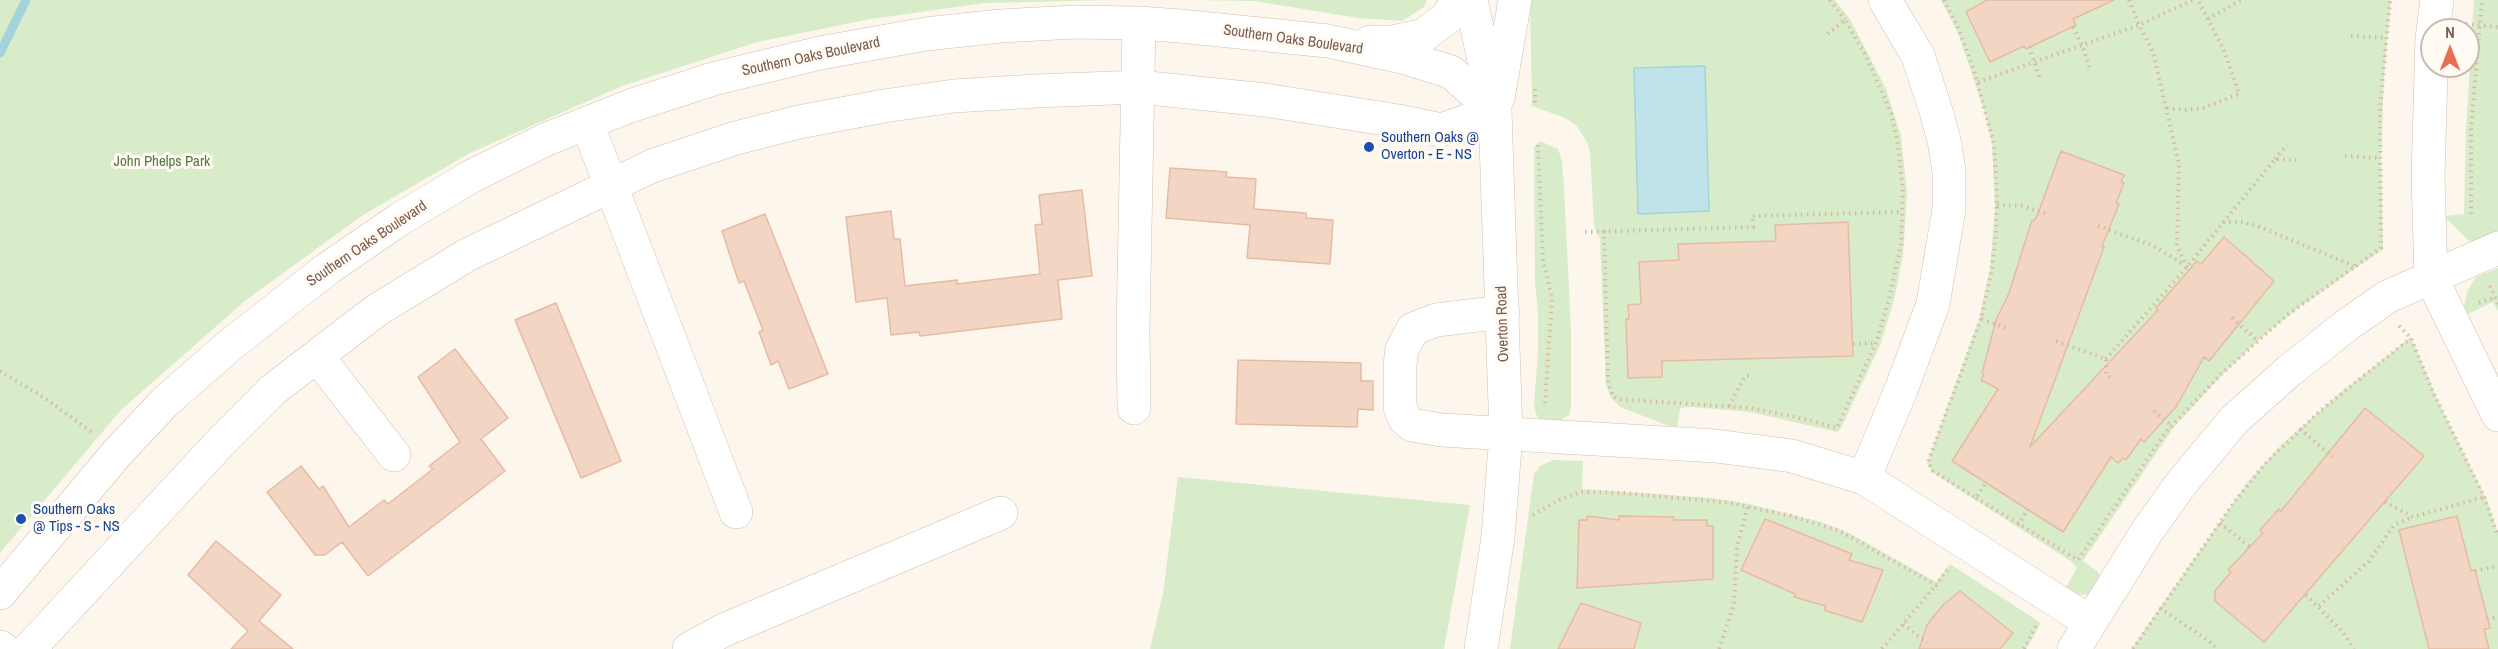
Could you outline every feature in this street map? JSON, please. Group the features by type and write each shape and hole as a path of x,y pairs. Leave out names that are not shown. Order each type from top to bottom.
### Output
{"street":[{"path":"1328,41 1392,42 1424,34 1449,16 1456,0"},
{"name":"Overton Road","path":"1471,0 1495,111 1506,434 1498,537 1481,649"},
{"path":"29,649 219,444 274,389 377,310 467,255 652,166 736,138 799,122 884,106 954,96 1139,87 1265,100 1441,130 1495,111 1515,0"},
{"path":"1864,478 1901,390 1933,304 1949,209 1949,171 1944,140 1918,56 1885,0"},
{"path":"2435,18 2437,0"},
{"name":"Southern Oaks Boulevard","path":"0,593 117,453 165,402 229,346 327,269 400,219 472,176 547,139 630,106 712,79 820,53 926,34 1000,26 1075,22 1139,23 1328,41 1406,58 1451,72 1495,111"},
{"path":"1134,408 1133,309 1139,23"},
{"path":"2431,78 2428,177 2431,277 2498,415"},
{"path":"587,123 736,512"},
{"path":"1503,312 1436,320 1413,329 1402,349 1400,407 1404,418 1412,425 1442,430 1716,446 1792,456 1864,478 2082,635 2146,532 2180,485 2234,420 2289,371 2387,297 2498,248"},
{"path":"317,356 394,455"},
{"path":"689,649 724,630 1001,513"}],"path":[{"path":"1604,231 1608,382 1613,396 1617,399 1730,406 1805,419 1837,428 1876,342 1896,272 1901,245 1902,169 1891,114 1866,56 1845,20 1830,0"},
{"path":"2128,0 2153,52 2167,108 2178,164 2177,246 2187,267"},
{"path":"1978,82 2139,24 2193,0"},
{"path":"2167,108 2184,110 2204,108 2240,94 2224,50 2198,0"},
{"path":"2208,19 2241,0"},
{"path":"1981,319 1928,462 1933,471 2078,560 2172,426 2221,374 2287,315 2382,246 2379,158 2380,98 2390,0"},
{"path":"2471,213 2471,128 2482,0"},
{"path":"1825,36 1845,20"},
{"path":"2073,27 2090,69"},
{"path":"2351,36 2386,38"},
{"path":"2029,47 2040,79"},
{"path":"1538,145 1544,260 1552,298 1544,409"},
{"path":"2114,380 2106,374 2106,359 2187,267 2221,222 2287,145"},
{"path":"2345,156 2379,158"},
{"path":"2275,159 2296,160"},
{"path":"1997,205 2022,206 2047,214"},
{"path":"1585,232 1753,227 1752,216 1902,212"},
{"path":"2221,222 2243,222 2260,227 2354,266"},
{"path":"2098,226 2154,246 2187,267"},
{"path":"2488,282 2498,304"},
{"path":"2470,307 2494,297"},
{"path":"2232,318 2257,340"},
{"path":"2395,321 2411,338 2436,400 2484,497 2498,536"},
{"path":"2133,649 2247,484 2300,429 2411,338"},
{"path":"2056,341 2106,359"},
{"path":"1853,344 1876,342"},
{"path":"0,371 43,397 117,453"},
{"path":"1730,406 1746,376 1753,375"},
{"path":"2154,411 2172,426"},
{"path":"2300,429 2333,457"},
{"path":"1976,498 1986,483"},
{"path":"1531,517 1559,500 1581,492 1624,493 1748,506 1840,531 1936,585"},
{"path":"2319,606 2369,561 2394,525 2413,517 2484,497"},
{"path":"2385,502 2413,517"},
{"path":"1719,649 1734,604 1737,547 1748,506"},
{"path":"2018,525 2028,509"},
{"path":"2220,523 2250,547"},
{"path":"1882,649 1950,566"},
{"path":"2475,571 2498,566"},
{"path":"2306,595 2343,632 2354,649"},
{"path":"2160,608 2209,641 2217,649"},
{"path":"2487,619 2498,617"},
{"path":"2024,649 2037,623"},
{"path":"1903,624 1927,643"}],"green space":[{"name":"John Phelps Park","path":"0,0 1107,0 985,3 871,19 757,42 622,86 470,153 363,215 246,300 121,410 0,553"},
{"path":"1192,0 1427,0 1424,7 1402,21 1358,18 1255,1"},
{"path":"1530,0 1835,0 1850,19 1886,89 1901,136 1907,192 1903,256 1894,300 1881,343 1840,430 1837,432 1750,412 1693,407 1680,408 1677,429 1620,407 1611,398 1606,385 1600,238 1594,226 1590,152 1587,142 1576,125 1565,118 1532,106"},
{"path":"1941,0 2391,0 2384,76 2381,157 2383,249 2296,310 2259,340 2223,374 2174,427 2083,561 2098,572 2101,580 2088,595 2074,594 2066,587 2077,568 2072,562 1932,472 1927,463 1979,319 1990,268 1995,209 1992,144 1984,110 1958,33"},
{"path":"2474,0 2498,0 2498,232 2472,244 2444,216 2464,214 2469,78 2480,78 2480,18 2473,18"},
{"path":"1540,141 1558,149 1562,161 1564,188 1571,330 1571,407 1569,415 1556,423 1540,420 1534,405 1538,314 1535,283 1534,147"},
{"path":"2498,268 2498,311 2493,302 2468,314 2464,306 2467,292 2476,277"},
{"path":"2411,337 2440,405 2486,498 2498,532 2498,649 2131,649 2247,483 2280,446 2339,394"},
{"path":"1553,460 1583,461 1582,489 1713,498 1749,504 1821,522 1851,534 1936,582 1950,564 2041,623 2026,649 1510,649 1534,474 1540,466"},
{"path":"1178,477 1470,505 1444,649 1150,649 1163,593"}],"water":[{"path":"1705,66 1709,211 1638,214 1634,68"}],"building":[{"path":"1987,0 2114,0 2073,19 2076,25 2026,49 2024,46 1990,62 1966,12"},
{"path":"2061,151 2124,175 2121,182 2124,183 2116,203 2119,204 2102,246 2104,247 2030,447 2158,310 2156,308 2197,261 2201,264 2224,237 2274,281 2209,361 2204,357 2176,407 2144,442 2141,439 2126,460 2123,458 2118,463 2111,457 2063,532 1952,461 1998,389 1981,380 1996,320 2009,293 2032,220 2034,221 2037,216"},
{"path":"1170,168 1227,172 1226,177 1256,179 1254,209 1306,213 1306,218 1333,220 1330,264 1247,258 1250,225 1166,218"},
{"path":"1082,190 1092,276 1058,280 1062,319 920,336 919,332 891,335 887,298 856,302 846,217 891,211 894,239 900,239 905,286 957,280 957,284 1040,274 1035,225 1042,224 1039,195"},
{"path":"765,214 828,374 789,389 778,361 771,365 759,332 763,330 744,281 739,283 722,231"},
{"path":"1848,222 1853,356 1662,361 1662,377 1628,378 1626,319 1629,319 1628,305 1641,304 1639,262 1679,260 1678,244 1776,241 1775,225"},
{"path":"556,303 621,461 581,478 515,320"},
{"path":"455,349 508,418 481,439 505,471 368,576 342,542 325,555 315,555 267,492 301,466 319,489 323,486 349,527 384,500 388,504 433,469 429,466 460,442 418,377"},
{"path":"1238,360 1361,363 1361,381 1373,381 1373,410 1358,409 1357,427 1236,424"},
{"path":"2365,408 2424,456 2264,642 2215,601 2215,591 2231,572 2228,570 2263,533 2260,530 2279,509 2281,511"},
{"path":"1587,516 1619,520 1619,516 1707,520 1707,526 1713,526 1713,579 1577,588 1579,520 1587,520"},
{"path":"2457,516 2471,571 2475,570 2490,628 2484,629 2489,649 2429,649 2399,530"},
{"path":"1765,519 1852,554 1849,560 1883,570 1862,622 1824,610 1826,606 1794,597 1795,594 1741,570"},
{"path":"216,541 281,595 259,621 293,649 231,649 248,631 188,575"},
{"path":"1960,591 2013,633 2000,649 1919,649 1927,625 1943,605"},
{"path":"1581,603 1641,623 1634,649 1558,649"}],"waterway":[{"path":"0,53 26,0"}],"place":[{"name":"Southern Oaks @ Overton - E - NS","path":"1369,147"},
{"name":"Southern Oaks @ Tips - S - NS","path":"21,519"}]}
